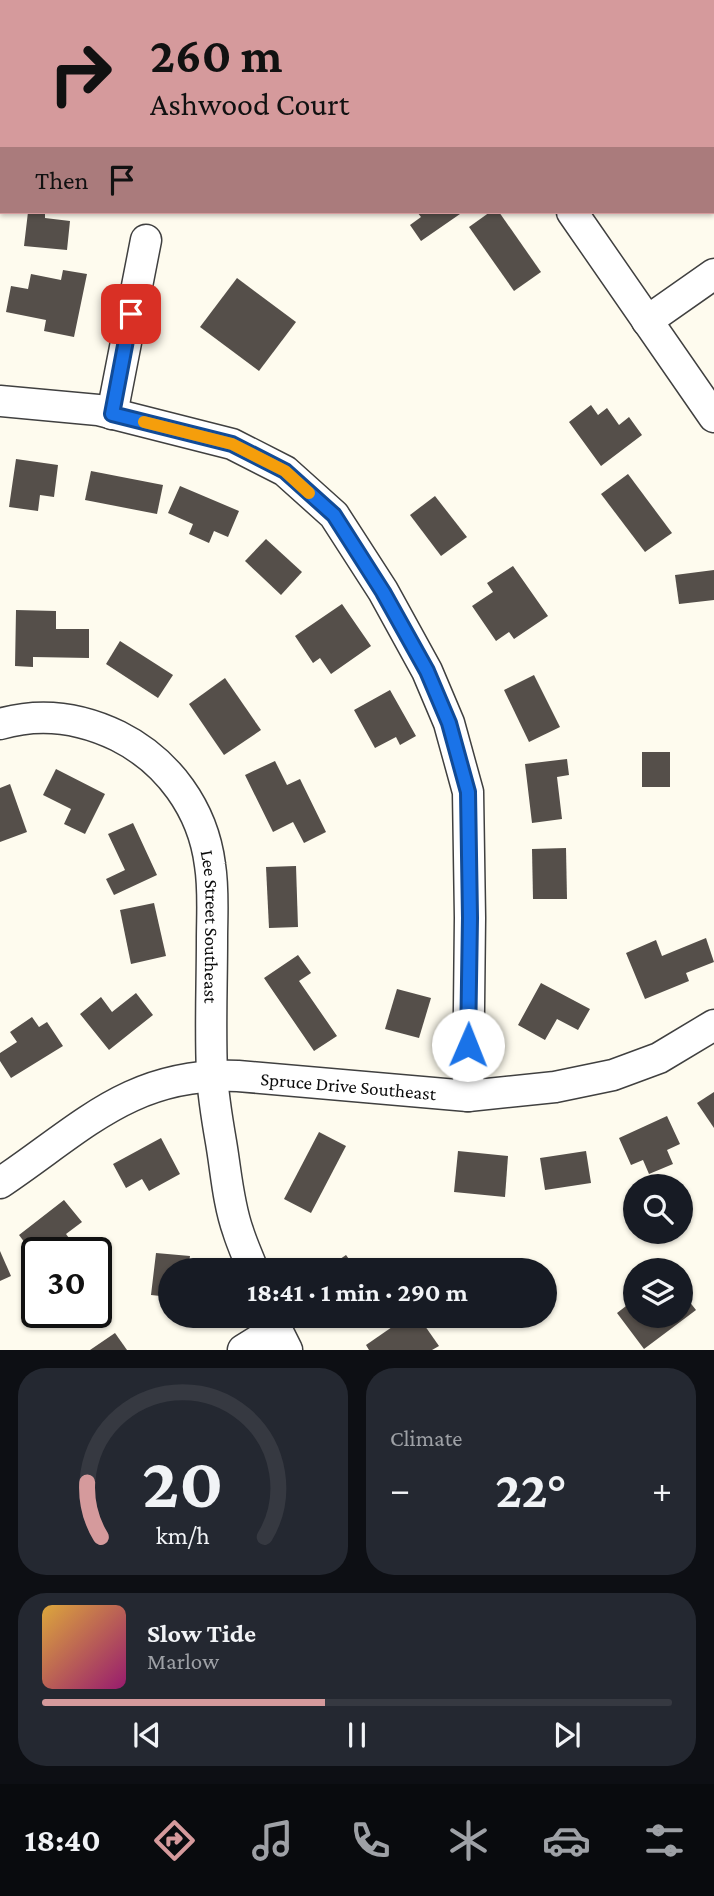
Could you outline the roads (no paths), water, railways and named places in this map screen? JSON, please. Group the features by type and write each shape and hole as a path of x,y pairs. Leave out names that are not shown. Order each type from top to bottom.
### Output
{"street":[{"path":"573,214 714,418"},
{"path":"112,414 146,240"},
{"path":"647,321 714,274"},
{"path":"0,401 98,410 232,444 285,471 334,515 383,592 427,671 449,723 468,792 468,1096"},
{"name":"Lee Street Southeast","path":"0,724 40,717 68,719 99,727 152,757 174,779 191,805 203,834 210,864 212,1075 237,1228 248,1258"},
{"name":"Spruce Drive Southeast","path":"0,1183 99,1112 159,1085 212,1075 468,1096 555,1087 613,1075 659,1058 714,1025"},
{"path":"243,1350 277,1332"}]}
